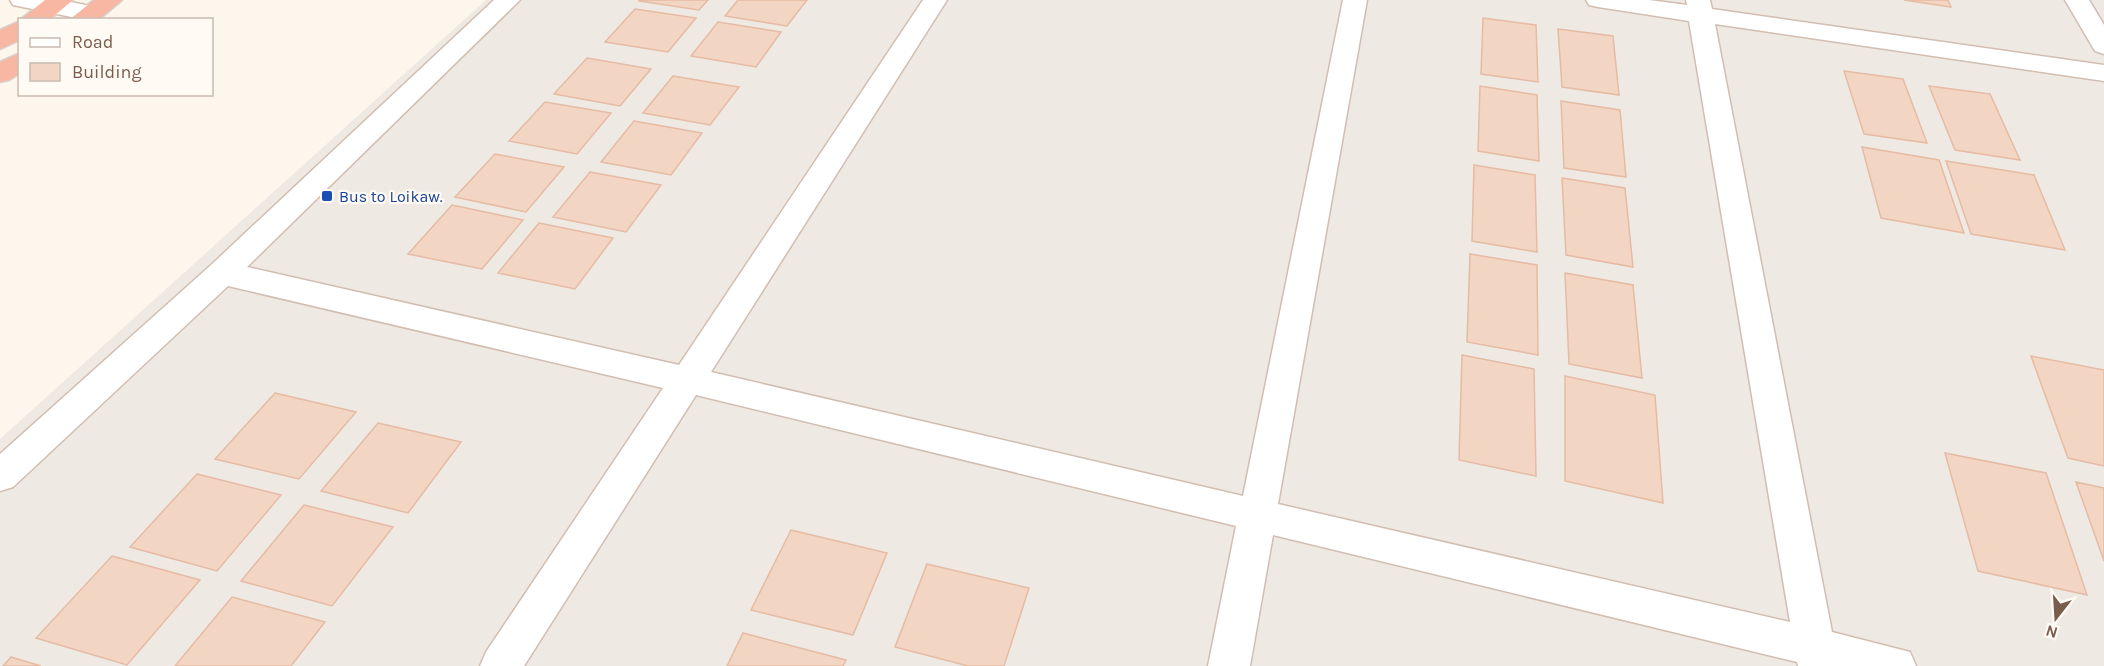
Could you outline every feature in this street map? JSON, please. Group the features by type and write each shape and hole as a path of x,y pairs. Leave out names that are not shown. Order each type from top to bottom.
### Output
{"highway":[{"path":"35,18 57,3"},
{"path":"0,40 18,29"},
{"path":"0,75 18,62"}],"street":[{"path":"22,0 57,3 94,11"},
{"path":"0,477 222,273 508,0"},
{"path":"501,666 935,0"},
{"path":"1229,666 1355,0"},
{"path":"1598,0 1699,7 2104,73"},
{"path":"2077,0 2104,46"},
{"path":"1699,7 1816,656"},
{"path":"222,273 1258,515 1816,656 1895,666"}],"shaded area":[{"path":"486,0 2104,0 2104,666 0,666 0,439"}],"building":[{"path":"640,0 708,0 699,10 639,1"},
{"path":"738,0 807,0 787,26 725,16"},
{"path":"1904,0 1948,0 1951,7"},
{"path":"635,9 696,18 668,52 605,42"},
{"path":"1483,18 1536,25 1538,82 1481,74"},
{"path":"718,22 781,32 756,67 691,56"},
{"path":"1558,29 1613,36 1619,95 1562,87"},
{"path":"587,58 651,69 620,106 554,94"},
{"path":"1844,71 1903,79 1927,143 1864,134"},
{"path":"673,76 739,87 710,125 643,113"},
{"path":"1480,86 1537,95 1539,161 1478,151"},
{"path":"1929,86 1990,94 2020,160 1955,150"},
{"path":"1561,101 1620,110 1626,177 1564,168"},
{"path":"545,102 611,113 577,154 509,141"},
{"path":"634,121 702,133 671,175 601,162"},
{"path":"1862,147 1939,160 1964,233 1881,218"},
{"path":"495,154 564,167 526,212 455,197"},
{"path":"1946,161 2034,175 2065,250 1971,234"},
{"path":"1474,165 1535,175 1537,252 1472,241"},
{"path":"590,172 661,185 626,232 553,217"},
{"path":"1562,178 1625,188 1633,267 1566,255"},
{"path":"452,205 523,220 482,269 408,254"},
{"path":"539,223 613,238 575,289 498,273"},
{"path":"1470,254 1537,265 1538,355 1467,342"},
{"path":"1565,273 1633,285 1642,378 1569,364"},
{"path":"1462,355 1534,369 1536,476 1459,460"},
{"path":"2031,356 2104,370 2104,466 2068,458"},
{"path":"1565,376 1655,395 1663,503 1565,481"},
{"path":"275,393 356,412 299,479 215,459"},
{"path":"378,423 461,442 408,513 321,491"},
{"path":"1945,453 2046,473 2087,595 1978,571"},
{"path":"197,474 281,495 217,571 130,547"},
{"path":"2076,482 2104,488 2104,561"},
{"path":"304,505 393,527 332,606 241,581"},
{"path":"791,530 887,553 853,635 751,610"},
{"path":"112,556 200,580 127,665 36,638"},
{"path":"927,564 1029,588 1004,666 968,666 895,647"},
{"path":"232,597 325,622 291,666 175,666"},
{"path":"743,633 846,660 843,666 727,666"},
{"path":"11,657 41,666 3,666"}],"place":[{"name":"Bus to Loikaw.","path":"327,196"}]}
